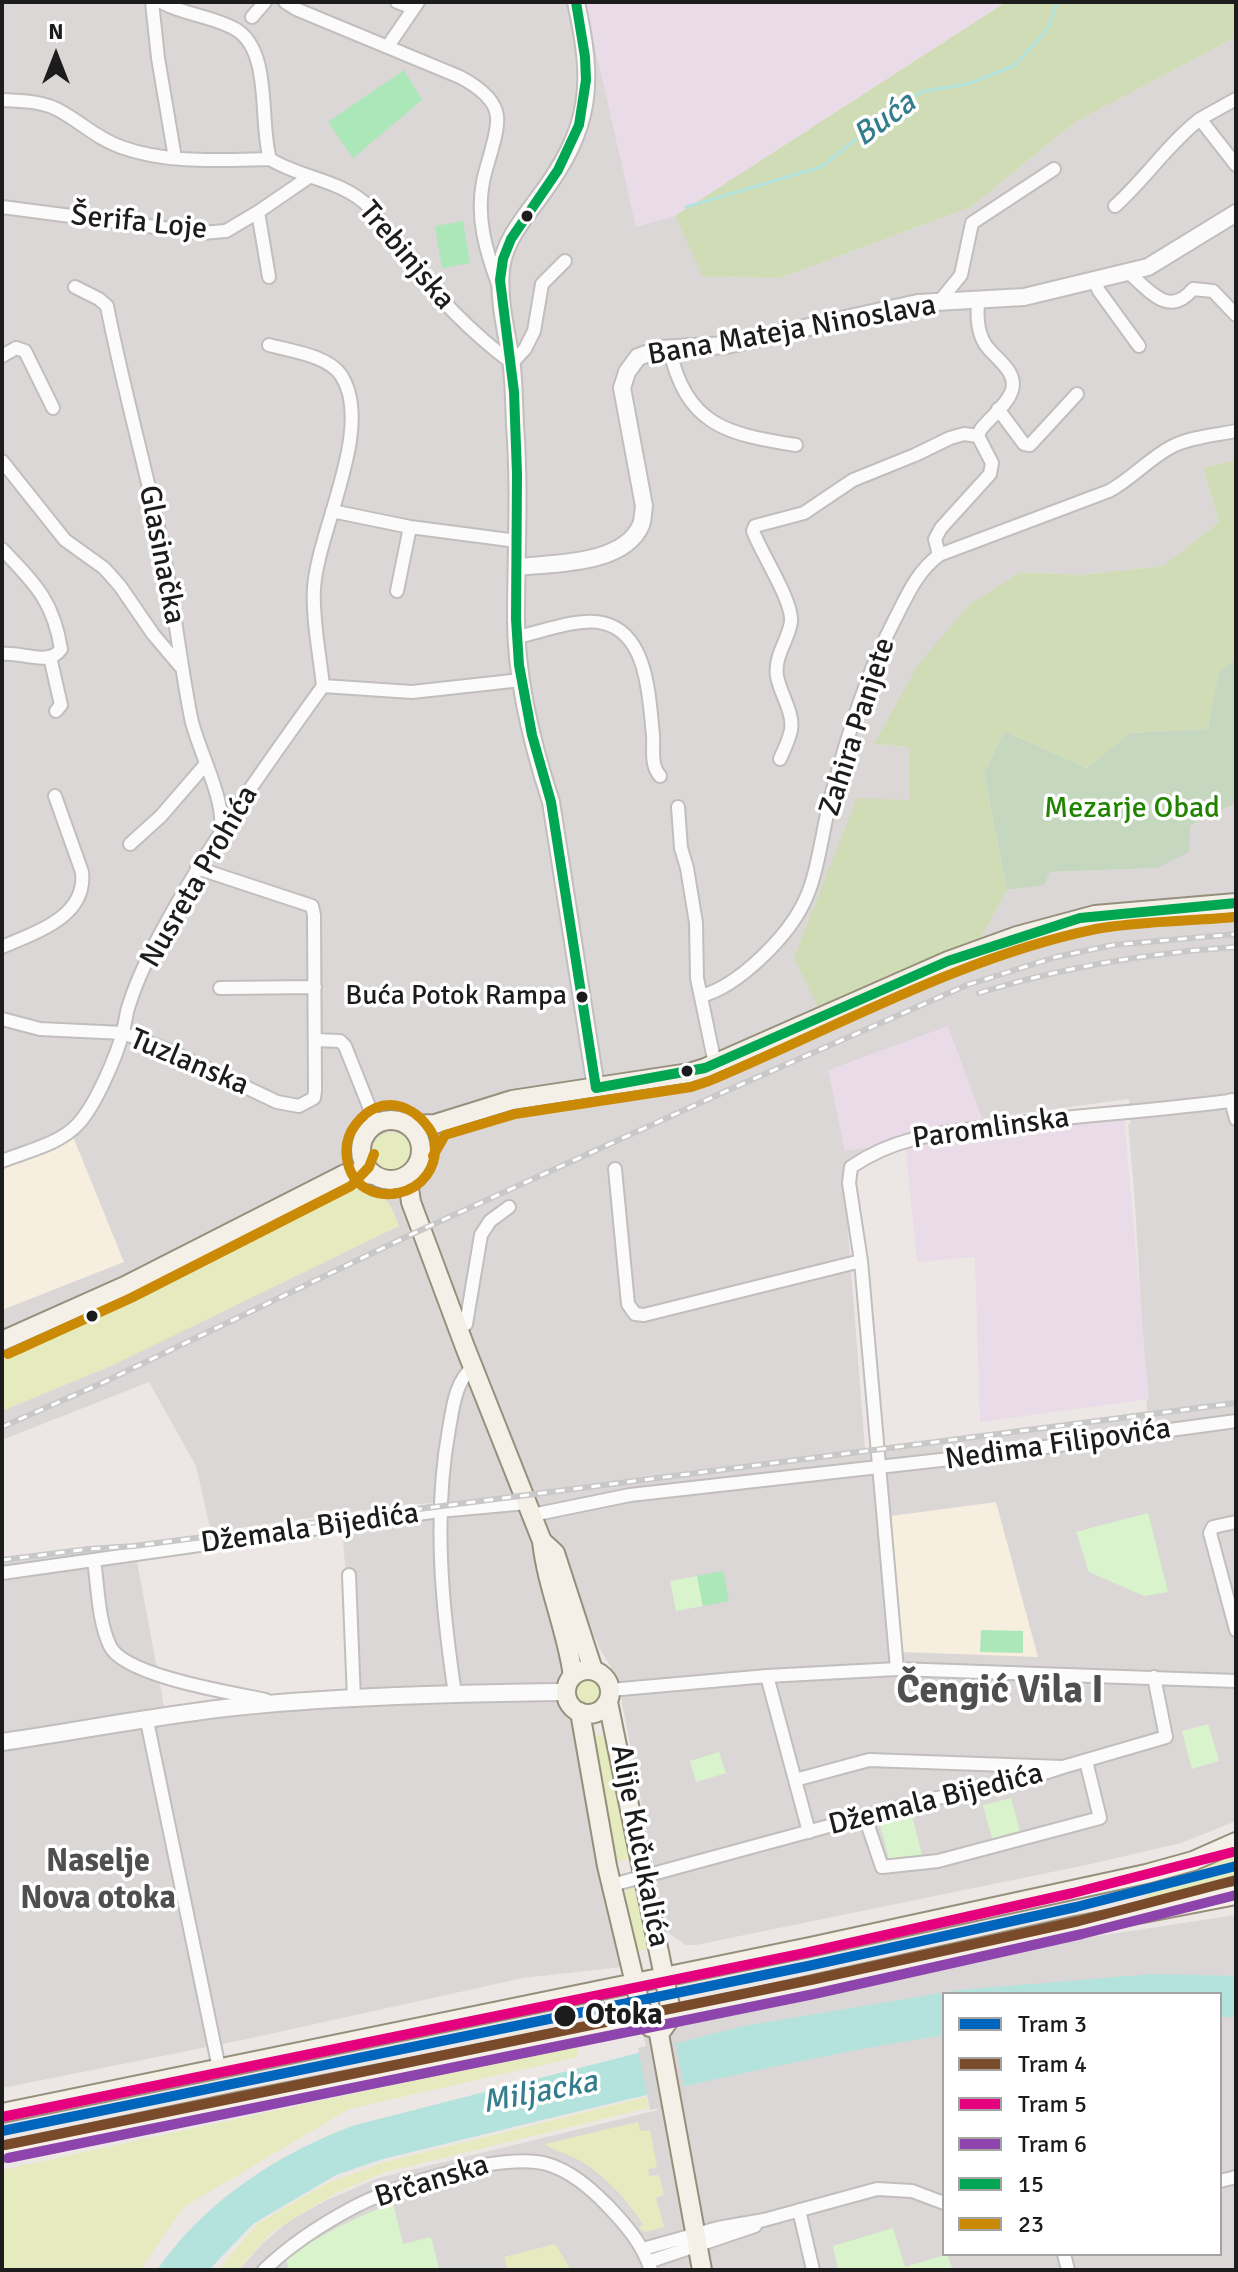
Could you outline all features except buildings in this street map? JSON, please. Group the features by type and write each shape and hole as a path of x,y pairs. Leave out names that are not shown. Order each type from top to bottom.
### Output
{"main road":[{"path":"345,1174 357,1159 368,1130 392,1119 409,1125 435,1124 512,1100 689,1073 948,961 1017,936 1095,915 1236,903"},
{"path":"435,1124 409,1188 411,1202 542,1541 544,1561 570,1653 569,1684 571,1706 580,1712 598,1712 609,1696 605,1677 593,1670 578,1672 569,1684"},
{"path":"2,1341 125,1286 345,1174 402,1178 419,1158 420,1140 409,1125"},
{"path":"361,1149 367,1168 401,1191 411,1202"},
{"path":"542,1541 555,1553 593,1670"},
{"name":"Alije Kučukalića","path":"609,1696 672,2016"},
{"name":"Alije Kučukalića","path":"580,1712 612,1885 644,2021"},
{"path":"2,2113 665,1977 1146,1874 1193,1861 1236,1842"},
{"path":"2,2152 672,2016 1091,1922 1236,1895"},
{"path":"660,2038 672,2016"},
{"path":"644,2021 660,2038 702,2270"}],"street":[{"path":"152,2 175,158"},
{"path":"2,100 46,105 61,111 92,134 151,157 270,159 264,140 258,60 251,44 237,31 161,2"},
{"path":"252,17 265,2"},
{"path":"285,2 463,79 479,89 492,103 497,116 482,183 481,223 487,253 503,299"},
{"path":"388,46 416,5 397,2"},
{"path":"576,2 587,54 586,105 578,132 563,163 509,243 501,268 512,363 521,680 537,760 551,802 596,1088"},
{"path":"1115,206 1146,177 1184,132 1200,119 1236,99"},
{"path":"1200,119 1236,165"},
{"name":"Trebinjska","path":"270,159 338,186 368,207 449,309 478,339 512,363"},
{"path":"939,302 961,275 972,223 1054,169"},
{"name":"Šerifa Loje","path":"2,207 201,233 226,231 309,177"},
{"path":"258,212 269,277"},
{"name":"Bana Mateja Ninoslava","path":"518,567 598,558 630,540 641,525 644,506 622,388 627,372 638,357 669,347 727,345 918,303 1024,297 1129,273 1169,256 1236,213"},
{"path":"512,363 525,349 534,331 542,284 565,261"},
{"path":"1129,273 1160,299 1169,302 1180,301 1193,289 1213,291 1236,315"},
{"path":"1094,280 1139,346"},
{"name":"Glasinačka","path":"75,287 107,306 164,559 180,666 205,765 221,813 219,838"},
{"path":"978,301 977,323 984,342 1009,372 1013,382 1012,393 978,436"},
{"path":"269,345 330,363 349,394 353,423 314,589 323,686 412,692 521,680"},
{"path":"669,347 681,388 714,424 738,434 796,445"},
{"path":"2,356 16,348 25,351 53,408"},
{"path":"998,409 1024,444 1030,445 1077,394"},
{"name":"Zahira Panjete","path":"701,996 716,992 772,947 807,897 832,795 864,688 882,643 923,567 939,555 1109,491 1129,481 1154,458 1175,445 1236,431"},
{"path":"780,759 791,729 791,719 776,673 777,660 791,623 790,613 777,580 758,547 753,531 755,526 804,513 853,480 950,438 964,434 978,436"},
{"path":"939,555 935,539 941,528 990,474 992,463 978,436"},
{"path":"2,461 65,540 104,568 120,586 180,666"},
{"path":"332,511 410,527 517,541"},
{"path":"397,591 410,527"},
{"path":"2,549 42,593 57,622 61,649 57,655 50,657 13,652 2,654"},
{"path":"518,637 577,623 603,623 621,631 639,656 650,709 654,765 660,776"},
{"path":"50,657 61,705 56,711"},
{"name":"Nusreta Prohića","path":"2,1161 55,1139 79,1123 94,1101 123,1033 128,1008 155,943 197,868 323,686"},
{"path":"130,844 161,816 205,765"},
{"path":"2,947 54,923 74,906 80,894 82,872 55,796"},
{"path":"678,807 681,848 696,923 697,978 715,1064"},
{"name":"Tuzlanska","path":"2,1019 40,1029 123,1033 170,1051 277,1102 299,1106 307,1104 314,1098 312,906 197,868"},
{"path":"220,988 315,987"},
{"path":"315,1040 340,1041 345,1046 376,1124"},
{"name":"Paromlinska","path":"897,1669 861,1261 849,1183 851,1167 890,1145 913,1137 1052,1118 1141,1112 1234,1100 1236,1119"},
{"path":"615,1169 628,1304 635,1314 644,1315 861,1261"},
{"path":"458,1330 466,1324 481,1235 490,1221 509,1207"},
{"path":"455,1694 448,1650 439,1511 444,1454 453,1407 462,1377 473,1367"},
{"name":"Nedima Filipovića","path":"530,1509 1236,1421"},
{"name":"Džemala Bijedića","path":"2,1573 439,1511 530,1509"},
{"path":"1236,1522 1213,1527 1210,1533 1236,1630"},
{"path":"94,1560 105,1633 111,1649 123,1661 161,1676 278,1703"},
{"path":"349,1575 354,1699"},
{"path":"609,1696 767,1676 897,1669 1236,1681"},
{"name":"Džemala Bijedića","path":"767,1676 809,1832"},
{"name":"Džemala Bijedića","path":"612,1885 921,1801 1003,1786 1166,1737 1154,1677"},
{"path":"195,1684 196,1712"},
{"path":"2,1742 196,1712 278,1703 455,1694 569,1684"},
{"path":"147,1721 219,2068"},
{"name":"Džemala Bijedića","path":"795,1780 869,1760 1063,1767"},
{"path":"865,1817 882,1867 938,1861 1100,1818 1086,1761"},
{"name":"Brčanska","path":"264,2270 309,2234 356,2206 476,2166 501,2161 534,2162 565,2171 616,2215 643,2249 650,2266"},
{"path":"643,2249 742,2232 764,2220 877,2189 912,2191 942,2202"},
{"path":"799,2210 813,2270"},
{"path":"650,2266 697,2240"}],"shaded area":[{"path":"2,2 585,2 636,226 675,216 704,277 780,278 971,207 1074,123 1236,37 1236,460 1203,468 1219,522 1163,566 1080,575 1021,572 874,744 909,747 909,801 965,967 1007,890 1043,885 1050,872 1157,868 1189,826 1236,804 1236,1821 1181,1843 1086,1865 686,1945 667,1932 667,1919 663,1913 617,1677 600,1649 536,1497 400,1505 211,1532 196,1466 149,1382 2,1440","holes":["1129,1099 1147,1411 1012,1432 865,1449 843,1167 890,1131"]},
{"path":"585,2 1006,2 675,216 636,227"},
{"path":"948,1026 985,1126 1124,1117 1149,1399 980,1422 975,1257 917,1262 905,1142 845,1151 828,1070"},
{"path":"1180,1120 1207,1229 1157,1241 1154,1227 1137,1224 1128,1124"},
{"path":"72,1134 124,1262 2,1310 2,1162"},
{"path":"1175,1323 1181,1343 1226,1331 1236,1370 1236,1399 1182,1406 1169,1404 1160,1397 1149,1377 1146,1341"},
{"path":"996,1502 1038,1657 901,1652 891,1516"},
{"path":"527,1503 572,1677 566,1692 575,1710 631,1966 523,1978 247,2039 2,2088 2,1563 134,1546 166,1717 357,1699 342,1530"},
{"path":"565,1769 582,1854 574,1855 557,1771"},
{"path":"524,1888 526,1894 541,1888 542,1904 489,1927 493,1893"},
{"path":"1236,1915 1236,2270 239,2270 263,2243 289,2221 378,2178 658,2110 643,2033 1065,1941"},
{"path":"942,2113 942,2186 883,2164 874,2131"},
{"path":"547,2151 593,2174 622,2200 641,2224 634,2228 616,2205 589,2181 546,2159"},
{"path":"513,2169 516,2178 525,2175 543,2241 493,2255 497,2270 430,2270 493,2253 480,2206 469,2208 463,2187 473,2184 471,2176"}],"green space":[{"path":"1006,2 1236,2 1236,37 1074,123 971,207 780,278 703,277 675,216"},
{"path":"404,70 422,100 353,158 328,122"},
{"path":"463,221 470,263 442,268 435,226"},
{"path":"1236,460 1236,658 1218,673 1208,729 1129,733 1087,768 1004,731 984,774 1007,890 965,967 825,1021 794,958 857,798 909,800 909,747 874,744 918,665 970,604 1021,572 1080,575 1163,566 1219,522 1203,468"},
{"name":"Mezarje Obad","path":"1236,658 1236,804 1203,817 1190,826 1189,852 1157,868 1050,872 1044,885 1007,890 984,774 1004,731 1087,768 1129,733 1208,729 1218,673"},
{"path":"392,1132 406,1138 412,1152 406,1166 392,1172 378,1166 372,1152 378,1138"},
{"path":"358,1187 386,1200 399,1226 111,1366 2,1411 2,1354 134,1295 298,1213"},
{"path":"1148,1513 1168,1592 1144,1596 1089,1572 1076,1532"},
{"path":"723,1571 729,1601 703,1606 697,1576"},
{"path":"697,1576 703,1606 676,1611 670,1581"},
{"path":"981,1630 1023,1631 1023,1653 980,1652"},
{"path":"589,1680 597,1684 601,1692 597,1700 589,1704 581,1700 577,1692 581,1684"},
{"path":"1208,1724 1219,1761 1192,1769 1182,1731"},
{"path":"607,1734 630,1859 616,1862 590,1737"},
{"path":"719,1752 726,1773 696,1782 690,1761"},
{"path":"1011,1798 1021,1835 993,1842 983,1805"},
{"path":"910,1808 922,1855 890,1864 878,1817"},
{"path":"1236,1851 1236,1887 1149,1902 1143,1883"},
{"path":"635,1881 654,1948 638,1951 625,1891 627,1885"},
{"path":"576,2045 578,2057 349,2109 184,2207 140,2270 2,2270 2,2170"},
{"path":"646,2097 648,2108 385,2172 336,2193 272,2232 238,2270 218,2270 258,2223 328,2183 382,2163"},
{"path":"638,2122 640,2131 650,2130 657,2167 648,2169 649,2176 659,2175 664,2195 656,2198 664,2227 645,2232 639,2228 643,2224 607,2181 579,2160 545,2144"},
{"path":"393,2203 403,2244 431,2237 439,2269 289,2270 286,2259 298,2250 337,2228"},
{"path":"893,2228 905,2267 942,2256 948,2256 953,2270 838,2270 833,2246"},
{"path":"555,2244 571,2270 508,2270 504,2257"}],"water":[{"name":"Miljacka","path":"1152,1974 1236,1976 1236,2017 1222,2017 1222,1992 947,1992"},
{"name":"Miljacka","path":"942,1993 942,2035 732,2076 383,2159 336,2175 253,2224 209,2270 157,2270 197,2223 245,2182 326,2136 355,2125 744,2026"}],"pier":[{"path":"675,2039 687,2102 650,2110 638,2048"}],"waterway":[{"name":"Buća","path":"686,207 821,167 888,114 923,91 968,84 1014,66 1048,29 1057,2"}],"railway":[{"path":"2,1427 102,1383 410,1235 967,985 1056,957 1113,945 1236,934"},
{"path":"979,993 1106,962 1236,947"},
{"path":"2,1560 134,1546 1236,1403"}],"tram line":[{"name":"5","path":"2,2117 805,1953 1073,1893 1233,1852"},
{"name":"3","path":"2,2131 808,1966 1076,1907 1236,1866"},
{"name":"4","path":"5,2145 811,1980 1079,1921 1236,1880"},
{"name":"6","path":"8,2158 814,1994 1082,1934 1236,1895"}],"transit line":[{"name":"15","path":"576,2 586,80 579,125 558,170 511,239 503,259 500,280 514,392 519,665 532,735 551,802 596,1088"},
{"name":"15","path":"596,1088 705,1068 948,961 1080,918 1236,903"},
{"name":"23","path":"433,1156 445,1135 515,1114 691,1087 709,1081 948,975 1046,941 1112,926 1236,917"},
{"name":"23","path":"432,1133 425,1123 406,1109 386,1105 375,1108 365,1114 349,1136 347,1159 354,1177 366,1188 382,1194 398,1193 414,1187 427,1175 434,1158 434,1137"},
{"name":"23","path":"8,1354 131,1298 351,1186 369,1167 374,1154"}],"place":[{"name":"Buća Potok Rampa","path":"582,997"},
{"name":"Otoka","path":"565,2016"}],"district":[{"name":"Čengić Vila I","path":"1000,1692"},
{"name":"Naselje Nova otoka","path":"98,1882"}]}
